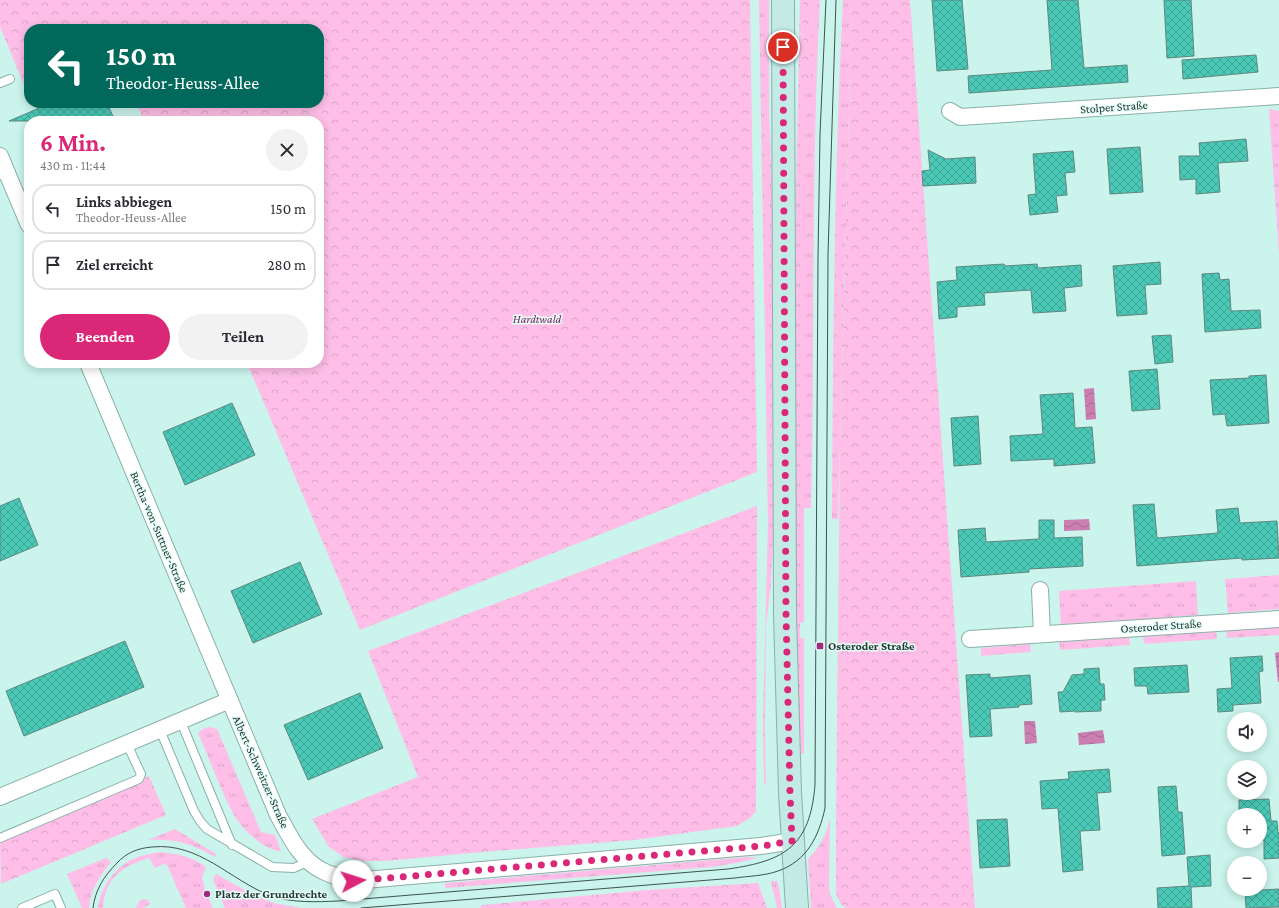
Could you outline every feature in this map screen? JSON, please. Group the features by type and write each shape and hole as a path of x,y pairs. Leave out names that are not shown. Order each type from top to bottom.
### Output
{"main road":[{"path":"783,0 785,607 790,793 797,908"}],"street":[{"name":"Stolper Straße","path":"950,111 960,118 1279,96"},
{"path":"0,156 4,172 24,214"},
{"name":"Bertha-von-Suttner-Straße","path":"90,368 230,700"},
{"path":"1040,590 1042,634"},
{"name":"Osteroder Straße","path":"970,639 1279,619"},
{"name":"Albert-Schweitzer-Straße","path":"0,798 230,700 278,815 290,836 309,861 321,871 333,876 353,881 754,847 792,841"}],"lane":[{"path":"0,83 10,79"},
{"path":"181,722 232,844"},
{"path":"160,730 196,816 207,829 272,867 294,868 309,861"},
{"path":"0,838 139,779 141,774 128,744"},
{"path":"22,908 55,894 61,908"}],"green space":[{"name":"Hardtwald","path":"0,0 750,0 757,472 360,630 249,368 324,368 324,116 142,116 138,108 324,108 324,24 24,24 24,85 0,27"},
{"path":"759,0 769,0 769,108 772,192 773,537 771,583 766,626 766,787 764,781 763,720 768,524"},
{"path":"800,0 803,0 802,83 810,67 812,0 820,0 815,127 811,508 804,508 804,622 800,623 800,638 804,638 804,753 801,754 797,660 794,471 795,283"},
{"path":"803,0 812,0 810,84 805,87 802,83"},
{"path":"843,0 852,0 838,519 832,519 836,195"},
{"path":"852,0 910,0 975,908 846,908 841,904 836,894 840,448"},
{"path":"1269,109 1279,111 1279,254"},
{"path":"757,506 756,811 750,818 737,826 634,840 385,861 363,861 343,857 328,846 312,819 418,777 368,651"},
{"path":"1279,575 1279,609 1228,613 1225,579"},
{"path":"1196,581 1198,615 1061,625 1059,591"},
{"path":"1279,627 1279,635 1227,638 1226,631"},
{"path":"1216,631 1217,639 1144,644 1143,637"},
{"path":"1129,637 1130,645 1060,650 1059,642"},
{"path":"1030,644 1031,652 981,656 981,648"},
{"path":"209,727 217,729 261,832 275,835 281,851 268,847 254,838 242,827 234,815 198,733"},
{"path":"149,776 166,815 1,884 0,838"},
{"path":"830,819 829,886 830,895 837,908 811,908 808,859 822,840"},
{"path":"175,829 216,854 215,857 198,848 183,843 167,840 148,840"},
{"path":"160,852 184,856 195,860 206,867 202,877 205,890 213,908 186,908 166,863 155,868 149,858 123,869 111,881 104,898 103,908 98,908 104,888 116,871 127,862 135,858"},
{"path":"746,857 758,858 712,867 445,888 445,883"},
{"path":"106,858 111,862 99,878 91,895 89,908 82,908 67,874"},
{"path":"216,874 255,896 274,903 301,908 225,908 213,880"},
{"path":"771,881 777,881 782,908 777,908"},
{"path":"758,883 767,908 480,908 482,905 647,890"},
{"path":"140,900 148,900 150,904 143,908 136,908"}],"water":[{"path":"1094,388 1096,419 1086,420 1084,389"},
{"path":"1089,519 1090,530 1064,531 1064,520"},
{"path":"1279,652 1279,682 1278,682 1275,653"},
{"path":"1024,721 1035,721 1037,743 1025,744"},
{"path":"1103,730 1105,743 1079,745 1078,733"}],"building":[{"path":"932,0 962,0 968,69 937,71"},
{"path":"1047,0 1078,0 1084,68 1127,65 1128,82 969,93 968,76 1052,70"},
{"path":"1164,0 1191,0 1194,56 1167,58"},
{"path":"1256,55 1258,72 1183,79 1182,60"},
{"path":"39,108 109,108 113,116 24,116 24,121 9,121"},
{"path":"1246,139 1248,161 1218,163 1220,192 1196,194 1196,179 1180,180 1179,156 1200,156 1199,143"},
{"path":"1140,147 1143,192 1110,194 1107,149"},
{"path":"928,150 946,159 975,157 976,183 923,186 922,171 930,170"},
{"path":"1073,151 1075,172 1065,173 1067,195 1056,196 1058,212 1030,215 1028,195 1036,194 1033,154"},
{"path":"1160,262 1161,284 1145,285 1147,314 1117,316 1113,266"},
{"path":"1004,264 1005,266 1037,264 1038,268 1081,265 1082,286 1064,288 1066,311 1033,313 1031,290 984,293 985,305 957,307 957,317 939,319 937,282 957,280 956,267"},
{"path":"1219,273 1220,280 1229,279 1231,311 1260,310 1261,328 1205,332 1202,274"},
{"path":"1171,335 1173,362 1155,364 1152,336"},
{"path":"1157,369 1160,409 1132,411 1129,371"},
{"path":"1266,375 1269,423 1227,426 1225,414 1213,415 1210,380 1249,378 1249,376"},
{"path":"1073,393 1075,428 1092,427 1095,463 1054,466 1054,459 1011,461 1010,436 1043,434 1040,395"},
{"path":"232,403 255,455 185,485 163,432"},
{"path":"978,416 981,464 954,466 951,418"},
{"path":"19,498 38,545 0,561 0,506"},
{"path":"1154,504 1157,538 1218,533 1216,510 1238,508 1240,523 1277,521 1279,558 1242,560 1242,558 1137,566 1133,505"},
{"path":"1039,520 1054,520 1054,538 1082,537 1083,566 1029,569 1029,572 961,577 958,530 985,528 986,542 1039,539"},
{"path":"300,562 322,614 253,643 231,591"},
{"path":"125,641 144,687 24,736 6,691"},
{"path":"1262,656 1263,671 1259,672 1261,703 1233,705 1233,711 1218,712 1217,689 1232,688 1230,658"},
{"path":"1187,665 1189,692 1148,694 1147,686 1135,686 1134,668"},
{"path":"1099,668 1100,684 1104,684 1105,700 1101,700 1101,711 1060,712 1058,692 1063,692 1072,675 1084,674 1084,669"},
{"path":"990,674 990,678 1030,675 1032,704 1019,705 1019,707 990,709 992,736 970,737 966,675"},
{"path":"360,693 383,748 308,780 284,725"},
{"path":"1109,769 1111,792 1097,793 1100,830 1080,831 1083,870 1063,872 1058,808 1042,809 1040,781 1069,779 1068,772"},
{"path":"1176,786 1178,812 1182,812 1185,854 1162,856 1158,787"},
{"path":"1269,799 1271,821 1277,821 1278,833 1279,832 1279,858 1267,859 1267,856 1264,856 1264,848 1267,848 1267,808 1239,808 1239,800"},
{"path":"1007,819 1010,866 980,868 977,820"},
{"path":"1210,855 1211,886 1191,887 1192,908 1158,908 1157,888 1189,886 1187,857"},
{"path":"1279,889 1279,907 1246,908 1245,896 1267,896 1267,890"}],"tram line":[{"path":"93,908 98,889 108,873 117,863 124,856 152,847 169,847 185,850 214,864 256,889 271,896 304,902 321,902 728,869 748,866 779,855 791,847 800,836 807,823 812,806 815,785 818,258 820,134 826,0"},
{"path":"361,908 762,875 773,873 788,867 797,861 815,838 825,808 828,254 836,0"}],"place":[{"name":"Osteroder Straße","path":"820,646"},
{"name":"Platz der Grundrechte","path":"207,894"}],"route":[{"path":"353,881 762,846 792,841 786,614 783,316 783,47"}]}
